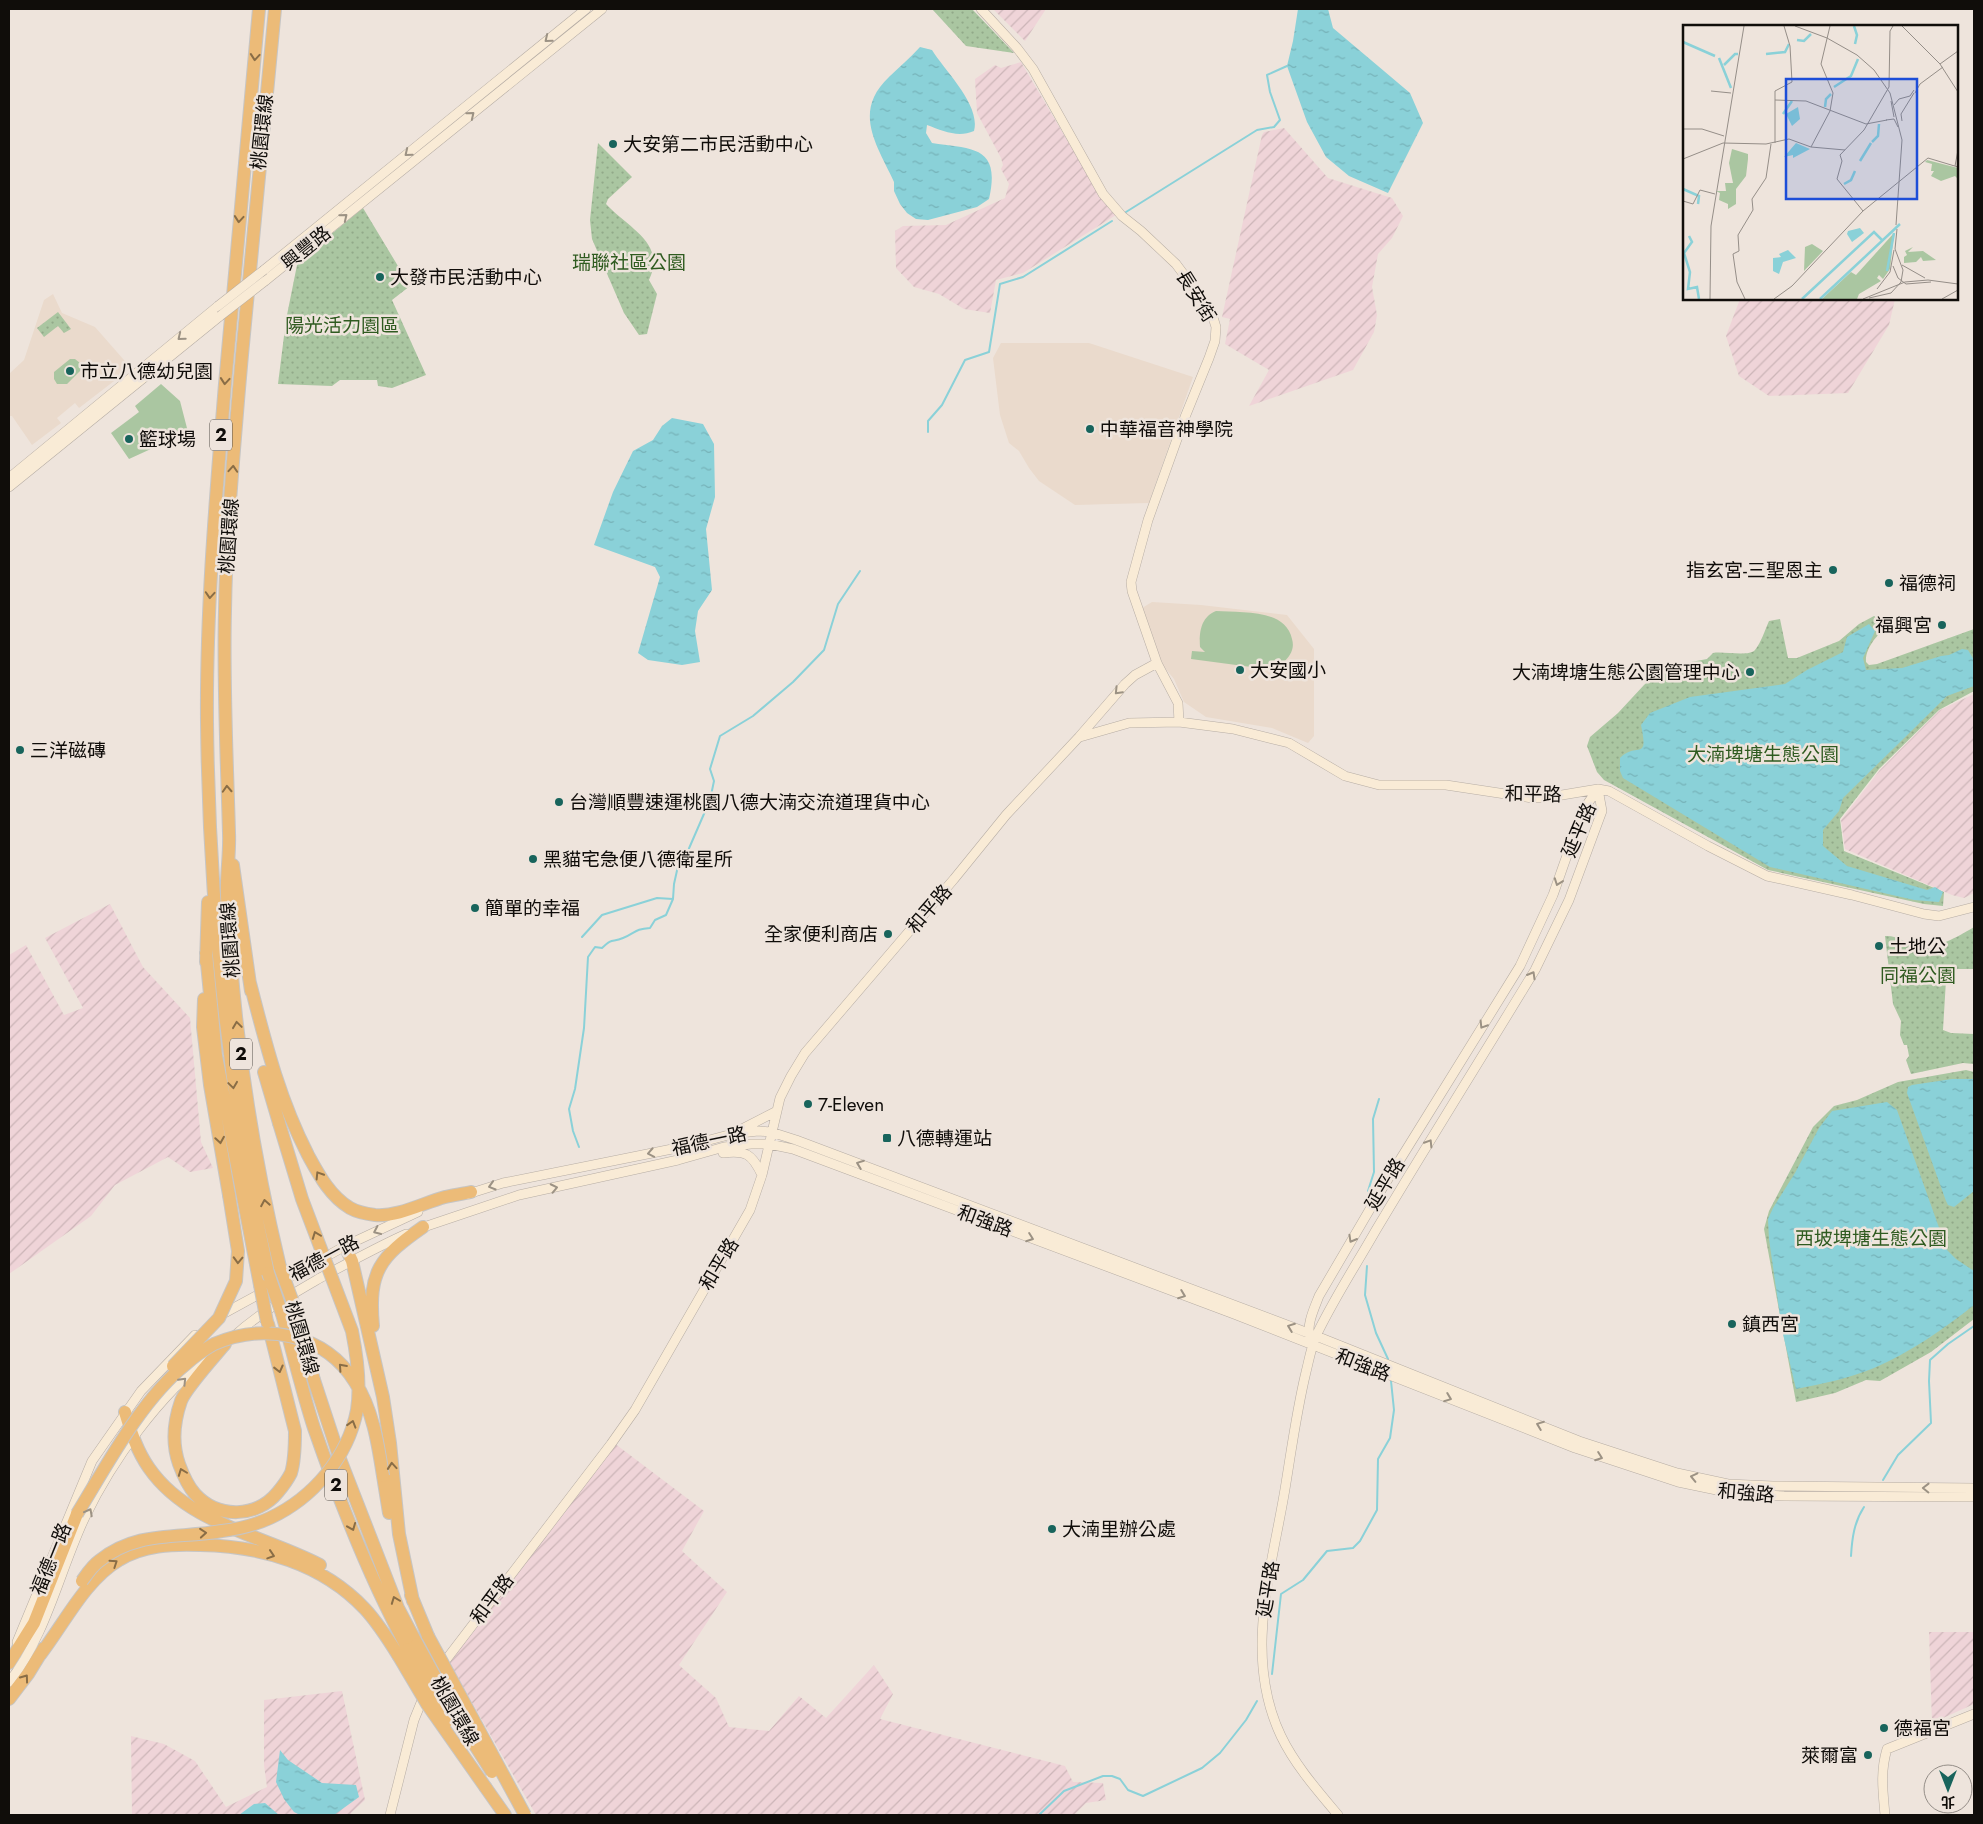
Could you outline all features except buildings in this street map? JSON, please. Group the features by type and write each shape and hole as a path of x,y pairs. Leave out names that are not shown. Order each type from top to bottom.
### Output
{"highway":[{"name":"桃園環線","path":"259,9 220,443 209,607 207,720 211,862 231,1074 248,1176 274,1270 295,1308 314,1380 340,1459 398,1608 408,1649"},
{"name":"桃園環線","path":"274,9 252,224 225,608 224,723 229,838 226,892 236,1015 282,1314 314,1426 330,1471 385,1607 408,1649 457,1717 497,1780 524,1815"},
{"path":"40,1656 82,1581 98,1562 112,1551 148,1538 220,1532 255,1524 285,1510 306,1494 335,1464 351,1430 357,1409 358,1381 352,1331 302,1199 261,1060 229,838"},
{"path":"9,1663 34,1623 92,1476 109,1447 150,1391 219,1318 236,1281 238,1251 210,1085 203,1027 211,862"},
{"path":"206,953 216,1056 267,1322 295,1431 296,1447 290,1474 273,1498 261,1507 249,1511 219,1510 205,1502 187,1484 176,1454 176,1419 182,1398 225,1344"},
{"path":"250,983 273,1072 294,1128 316,1171 328,1189 351,1209 378,1215 393,1214 446,1196 471,1192"},
{"path":"376,1363 372,1300 376,1273 384,1258 423,1227"},
{"path":"346,1246 352,1261 376,1363 390,1443 399,1534 413,1601"},
{"path":"77,1514 125,1436 156,1394 185,1364 213,1345 244,1335 264,1333 306,1340 331,1355 355,1381 366,1403 379,1450 396,1556 413,1601 428,1636 524,1815"},
{"path":"125,1412 133,1438 149,1468 181,1502 201,1514 320,1564 349,1586 408,1649 427,1704 506,1815"},
{"path":"9,1699 85,1592 107,1568 134,1552 148,1548 186,1545 254,1549 319,1573 350,1594 408,1649"}],"street":[{"name":"興豐路","path":"9,478 218,306 586,9"},
{"name":"興豐路","path":"9,487 602,9"},
{"name":"長安街","path":"981,9 1017,48 1033,69 1103,194 1112,206 1176,264 1210,312 1216,327 1215,341 1148,520 1131,582 1132,591 1157,663"},
{"path":"1157,663 1178,703 1179,722"},
{"name":"和平路","path":"390,1815 421,1700 442,1665 635,1410 747,1217 762,1175 775,1112 780,1098 806,1053 954,880 1006,815 1079,737 1125,684 1157,663"},
{"name":"和平路","path":"1079,737 1129,723 1179,722 1233,729 1289,743 1345,776 1379,785 1446,785 1532,798 1598,789"},
{"path":"1598,789 1609,791 1708,846 1767,876 1852,894 1924,914 1939,916 1974,907"},
{"name":"延平路","path":"1312,1335 1535,970 1552,939 1569,900 1602,811 1598,789"},
{"name":"延平路","path":"1338,1815 1305,1775 1281,1736 1271,1712 1266,1691 1260,1646 1264,1604 1300,1396 1312,1345 1312,1314 1326,1284 1380,1192 1520,966 1553,895 1584,810 1598,789"},
{"path":"732,1134 775,1112"},
{"name":"和強路","path":"771,1132 1312,1335 1431,1387 1626,1467 1710,1490 1784,1496 1974,1497"},
{"name":"福德一路","path":"9,1658 26,1623 92,1461 141,1391 176,1352 221,1314 346,1246 425,1209 471,1192 503,1183 687,1146 732,1134 771,1132"},
{"name":"和強路","path":"769,1144 811,1156 1312,1345 1622,1456 1704,1480 1728,1484 1786,1487 1974,1488"},
{"name":"福德一路","path":"9,1682 18,1671 39,1632 85,1517 122,1454 160,1406 193,1371 254,1318 352,1261 423,1227 519,1195 678,1160 724,1147 769,1144"},
{"path":"678,1160 726,1152 741,1152 755,1161 762,1175"},
{"path":"108,1437 125,1442 122,1454"},
{"path":"1885,1815 1882,1767 1887,1749 1974,1714"}],"shaded area":[{"path":"993,9 1046,9 1025,41"},
{"path":"1021,62 1103,201 1116,215 1023,273 996,280 990,313 964,309 939,294 914,287 896,268 895,231 903,226 946,225 1005,198 1009,184 1001,169 1003,165 1001,158 977,113 975,79 995,65 1001,68"},
{"path":"1284,128 1328,178 1392,198 1403,216 1392,238 1378,254 1372,287 1377,315 1374,332 1353,370 1249,406 1269,370 1225,344 1230,319 1222,317 1262,135 1264,132"},
{"name":"市立八德幼兒園","path":"53,294 62,313 95,327 131,368 79,408 75,403 57,418 61,423 32,445 12,416 9,416 9,374 24,360 44,300"},
{"path":"1740,300 1895,300 1889,325 1848,393 1769,396 1739,376 1726,336"},
{"name":"中華福音神學院","path":"1001,343 1089,343 1193,377 1149,503 1075,505 1039,481 1019,451 1009,443 1000,415 993,358"},
{"name":"大安國小","path":"1152,602 1201,605 1287,615 1314,649 1314,736 1308,743 1272,728 1206,717 1184,702 1174,679 1160,662 1142,608"},
{"path":"1974,694 1974,893 1964,898 1952,895 1845,849 1841,820 1880,770 1940,710"},
{"path":"110,904 143,967 190,1018 201,1142 213,1168 190,1172 168,1157 115,1185 91,1216 9,1274 9,955 26,945 64,1015 83,1008 45,938"},
{"path":"614,1443 704,1511 682,1551 727,1592 679,1665 716,1698 729,1727 769,1731 799,1696 826,1718 874,1665 893,1694 880,1719 1065,1766 1073,1782 1103,1783 1106,1800 1086,1803 1074,1815 536,1815 449,1662"},
{"path":"1929,1632 1974,1632 1974,1704 1932,1723"},
{"path":"342,1691 365,1800 351,1815 132,1814 131,1736 164,1744 195,1761 226,1807 267,1787 264,1765 264,1700"}],"green space":[{"path":"932,9 972,9 1014,53 966,46"},
{"name":"瑞聯社區公園","path":"598,143 632,177 608,199 606,204 642,237 649,246 653,256 653,267 649,280 657,294 647,334 639,335 624,313 592,239 590,220"},
{"name":"陽光活力園區","path":"363,208 410,286 392,300 426,375 392,388 378,386 377,380 340,380 332,386 278,384 286,320 297,265 312,250"},
{"path":"58,312 71,329 64,333 58,326 44,337 37,328"},
{"path":"70,359 75,359 80,363 81,370 67,384 57,384 54,379 54,372"},
{"path":"161,384 180,401 188,432 129,459 111,433 139,412 135,406"},
{"path":"1216,611 1260,614 1281,622 1288,629 1293,643 1288,658 1283,663 1304,666 1303,674 1191,659 1192,651 1205,652 1200,647 1202,626 1207,617"},
{"name":"大湳埤塘生態公園","path":"1874,616 1890,624 1877,636 1870,646 1866,656 1866,662 1869,665 1877,664 1974,629 1974,691 1939,710 1879,769 1840,819 1844,851 1944,892 1943,906 1924,904 1768,870 1604,780 1597,772 1587,746 1590,737 1618,713 1653,677 1675,665 1707,659 1713,653 1752,652 1759,644 1769,621 1780,619 1788,658 1797,658 1839,641 1859,624"},
{"name":"同福公園","path":"1974,927 1974,969 1949,970 1946,980 1943,1030 1951,1033 1974,1034 1974,1064 1963,1063 1911,1074 1906,1060 1909,1056 1907,1045 1904,1045 1900,1035 1901,1021 1893,1004 1885,936 1894,937 1915,946 1925,947 1948,941"},
{"name":"西坡埤塘生態公園","path":"1966,1070 1974,1072 1974,1319 1931,1352 1880,1381 1866,1380 1835,1393 1796,1402 1764,1229 1769,1211 1813,1127 1834,1106 1857,1100 1898,1082"}],"water":[{"path":"1298,9 1328,9 1333,28 1410,93 1423,123 1388,193 1349,176 1326,157 1307,122 1287,66"},
{"path":"920,47 932,50 953,78 967,99 975,121 974,131 968,133 950,133 927,125 926,133 932,143 971,149 980,153 987,160 991,169 992,182 989,199 977,207 928,220 916,219 907,213 900,204 894,191 894,182 875,142 870,116 872,103 878,90"},
{"path":"672,418 703,424 714,444 715,497 706,529 712,590 698,611 695,631 700,662 682,665 648,660 638,653 660,577 655,567 594,545 613,492 633,451 653,440 662,426"},
{"name":"大湳埤塘生態公園","path":"1869,624 1875,631 1863,658 1866,670 1902,668 1949,655 1962,649 1968,650 1974,660 1974,686 1947,696 1843,798 1839,811 1823,830 1823,846 1847,866 1927,890 1935,887 1943,892 1939,902 1914,900 1770,867 1623,778 1620,771 1620,758 1626,753 1642,748 1641,725 1650,713 1690,697 1785,684 1807,670 1843,652 1847,637"},
{"path":"1952,1079 1974,1079 1974,1191 1954,1207 1948,1205 1946,1201 1907,1093 1908,1087 1912,1085"},
{"name":"西坡埤塘生態公園","path":"1887,1102 1897,1110 1947,1250 1956,1259 1974,1271 1974,1305 1926,1340 1887,1362 1846,1378 1796,1389 1782,1330 1769,1239 1768,1219 1819,1128 1832,1111"},
{"path":"280,1750 288,1760 322,1783 356,1785 359,1797 334,1815 300,1815 294,1812 284,1799 276,1782"},
{"path":"265,1803 279,1815 239,1815 254,1804"}],"waterway":[{"path":"1126,212 1257,130 1274,127 1280,120 1270,92 1267,75 1287,66"},
{"path":"928,432 928,421 942,405 965,360 989,352 1000,284 1023,277 1112,221"},
{"path":"687,853 710,800 714,781 710,769 720,736 753,716 793,682 824,650 838,604 860,571"},
{"path":"579,1147 573,1131 569,1109 575,1089 584,1028 588,957 595,947 602,948 611,941 623,938 638,930 650,928 655,920 666,915 673,899 678,866"},
{"path":"582,937 602,915 657,898 673,899"},
{"path":"1368,1191 1374,1172 1373,1119 1379,1099"},
{"path":"1367,1266 1365,1295 1376,1333 1388,1359"},
{"path":"1883,1480 1898,1455 1931,1423 1930,1360 1948,1344 1974,1326"},
{"path":"1272,1674 1281,1594 1303,1580 1327,1551 1353,1548 1360,1541 1377,1510 1378,1459 1390,1438 1394,1410 1391,1381"},
{"path":"1851,1556 1854,1531 1864,1507"},
{"path":"1039,1815 1064,1791 1103,1776 1112,1776 1120,1779 1128,1790 1143,1796 1202,1768 1220,1753 1246,1720 1257,1701"}],"place":[{"name":"大安第二市民活動中心","path":"613,144"},
{"name":"大發市民活動中心","path":"380,277"},
{"name":"市立八德幼兒園","path":"70,371"},
{"name":"中華福音神學院","path":"1090,429"},
{"name":"籃球場","path":"129,439"},
{"name":"指玄宮-三聖恩主","path":"1833,570"},
{"name":"福德祠","path":"1889,583"},
{"name":"福興宮","path":"1942,625"},
{"name":"大安國小","path":"1240,670"},
{"name":"大湳埤塘生態公園管理中心","path":"1750,672"},
{"name":"三洋磁磚","path":"20,750"},
{"name":"台灣順豐速運桃園八德大湳交流道理貨中心","path":"559,802"},
{"name":"黑貓宅急便八德衛星所","path":"533,859"},
{"name":"簡單的幸福","path":"475,908"},
{"name":"全家便利商店","path":"888,934"},
{"name":"土地公","path":"1879,946"},
{"name":"7-Eleven","path":"808,1104"},
{"name":"八德轉運站","path":"887,1138"},
{"name":"鎮西宮","path":"1732,1324"},
{"name":"大湳里辦公處","path":"1052,1529"},
{"name":"德福宮","path":"1884,1728"},
{"name":"萊爾富","path":"1868,1755"}]}
